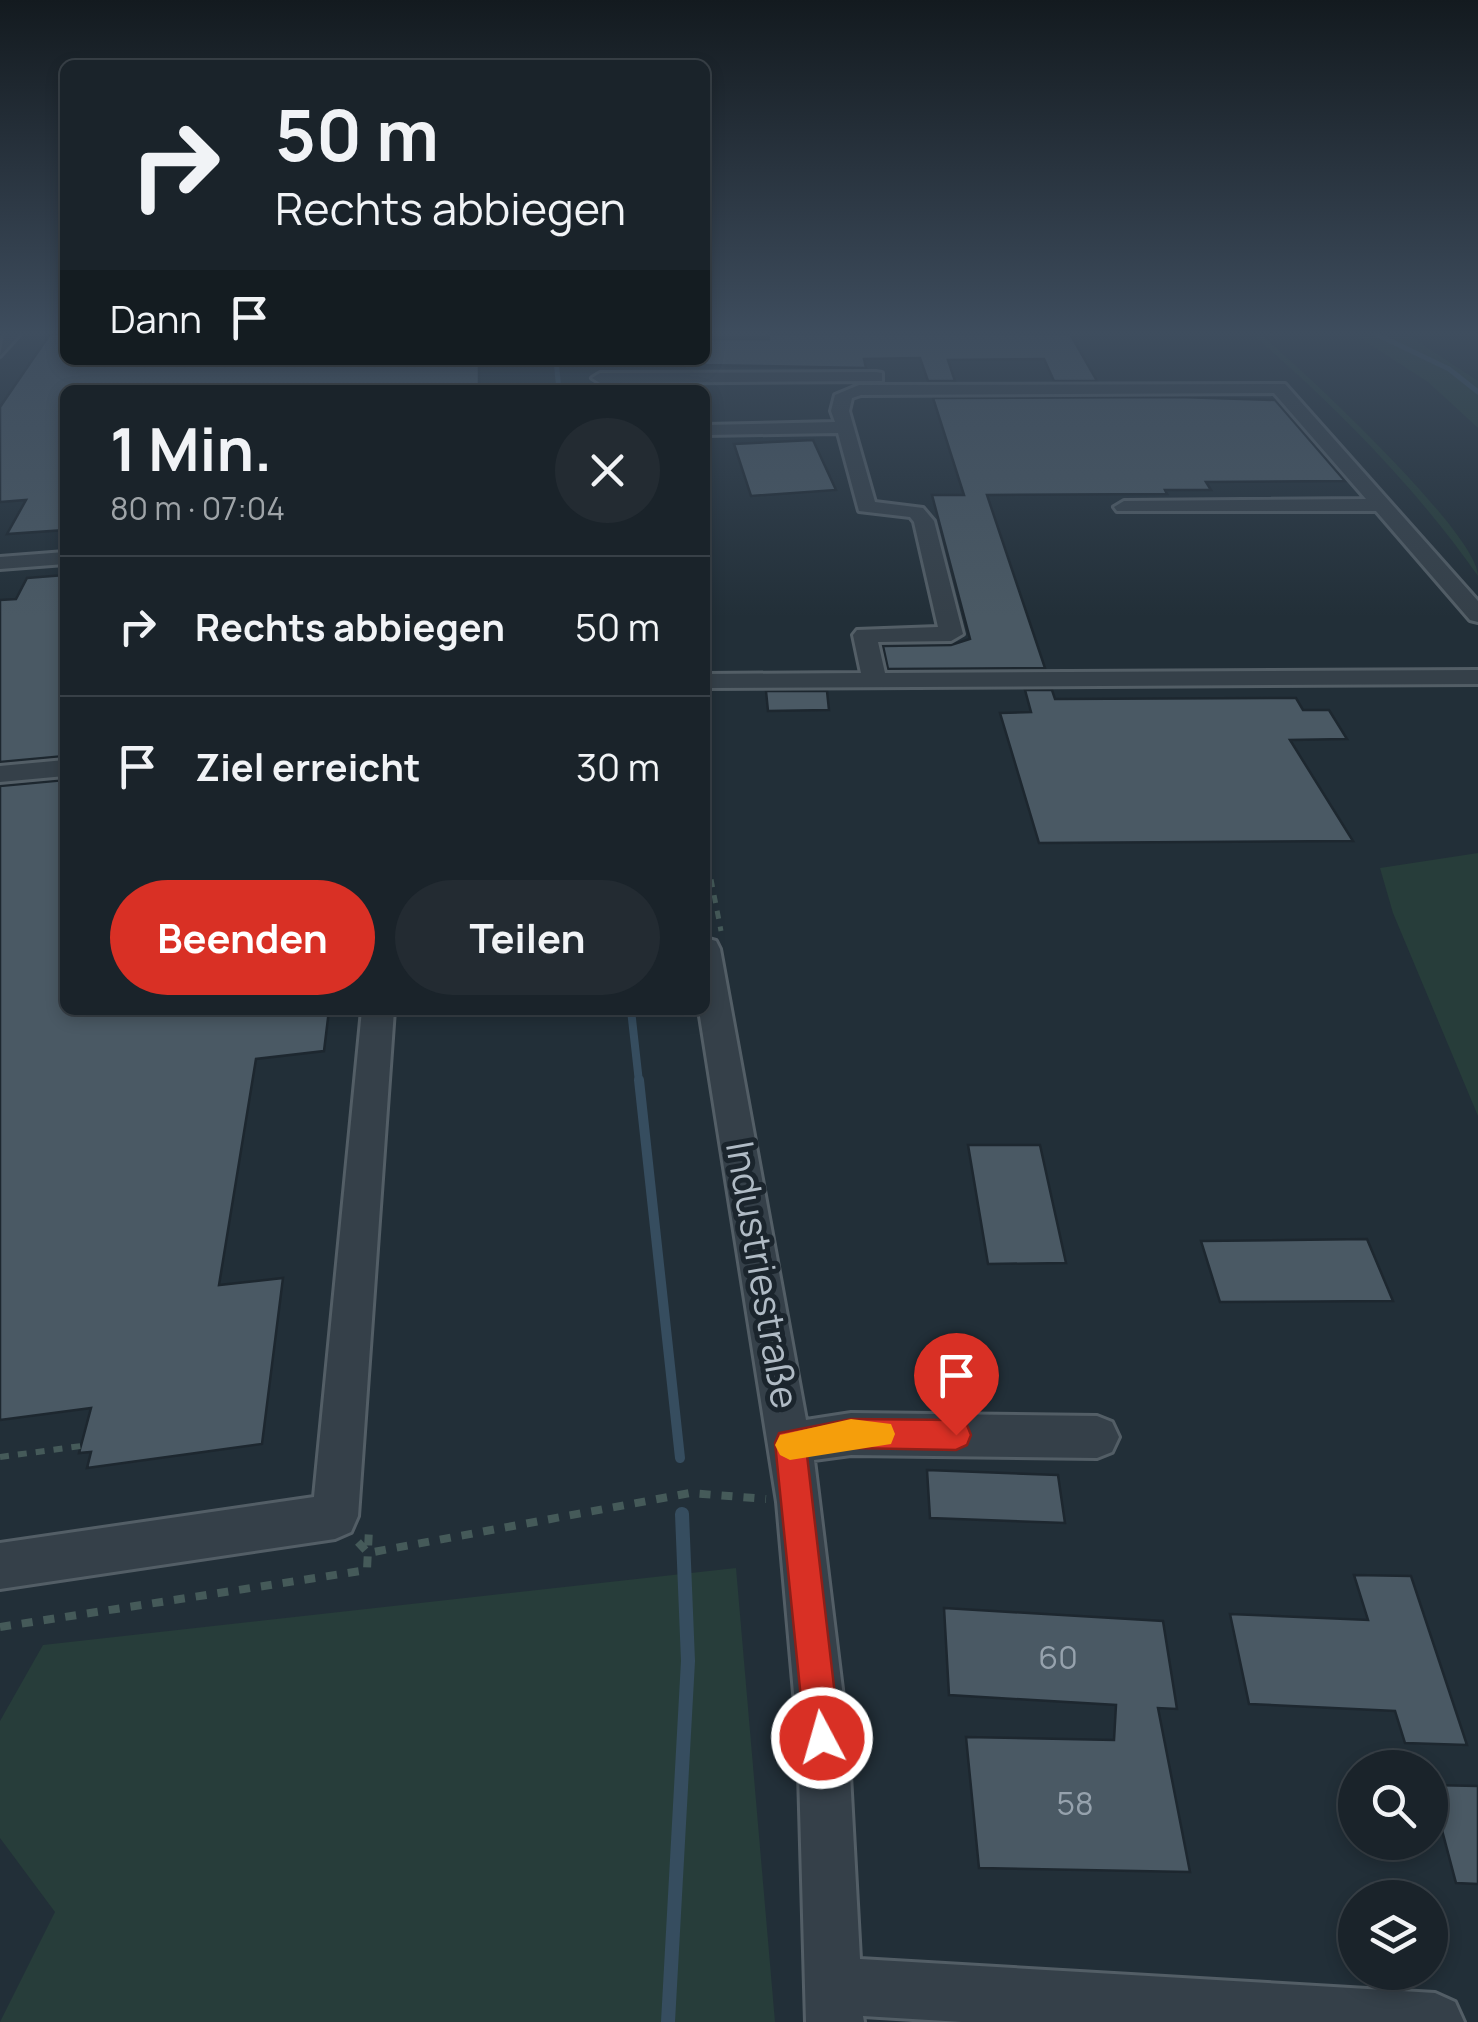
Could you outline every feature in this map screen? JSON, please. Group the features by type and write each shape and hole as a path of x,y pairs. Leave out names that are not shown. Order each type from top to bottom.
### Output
{"street":[{"path":"710,430 821,428"},
{"path":"846,428 866,506 916,512 924,521 951,634 865,635 874,680"},
{"path":"1318,428 1478,615"},
{"path":"1124,507 1385,505"},
{"path":"0,563 60,558"},
{"path":"710,681 1478,677"},
{"path":"0,774 60,768"},
{"name":"Industriestraße","path":"710,978 790,1443 776,1500 822,1738 836,2004"},
{"path":"0,1566 335,1516 378,1015"},
{"path":"790,1443 851,1434 1096,1437"},
{"path":"836,2004 1436,2022"}],"path":[{"path":"0,1457 80,1446"},
{"path":"368,1554 690,1493 776,1500"},
{"path":"0,1627 366,1570 368,1554 335,1516"}],"green space":[{"path":"1352,428 1361,428 1419,489 1470,555 1478,576 1428,510"},
{"path":"1478,853 1478,1116 1393,913 1380,868"},
{"path":"736,1568 775,2022 0,2022 55,1912 0,1838 0,1721 43,1645"}],"building":[{"path":"0,428 60,428 60,530 7,534 26,500 0,502"},
{"path":"943,428 1300,428 1345,481 1206,482 1211,490 1165,490 1167,494 987,495 1045,668 888,669 883,646 951,645 970,639 932,495 964,495"},
{"path":"813,440 836,490 751,496 734,444"},
{"path":"60,575 60,756 0,762 0,600 16,599 27,578"},
{"path":"1025,690 1052,690 1055,699 1296,698 1303,710 1329,710 1347,739 1290,740 1353,841 1039,843 1000,713 1031,712"},
{"path":"766,691 827,691 829,710 768,711"},
{"path":"60,780 60,1015 328,1015 324,1051 256,1059 219,1285 283,1278 262,1444 87,1468 91,1452 79,1453 91,1408 0,1420 0,786"},
{"path":"968,1145 1040,1145 1066,1263 988,1264"},
{"path":"1367,1239 1393,1301 1220,1302 1201,1241"},
{"path":"927,1470 1058,1475 1065,1523 930,1518"},
{"path":"1354,1575 1411,1576 1467,1745 1405,1743 1395,1711 1249,1704 1230,1614 1368,1620"},
{"path":"944,1608 1163,1621 1177,1709 1158,1708 1190,1872 979,1868 966,1737 1114,1740 1116,1705 949,1695"},
{"path":"1448,1785 1478,1786 1478,1884 1456,1883 1448,1853"}],"waterway":[{"path":"632,1015 639,1082"},
{"path":"639,1080 680,1458"},
{"path":"668,2022 688,1661 682,1514"}],"slow traffic":[{"path":"790,1445 851,1434 880,1434"}],"route":[{"path":"822,1738 790,1443 851,1434 956,1435"}]}
